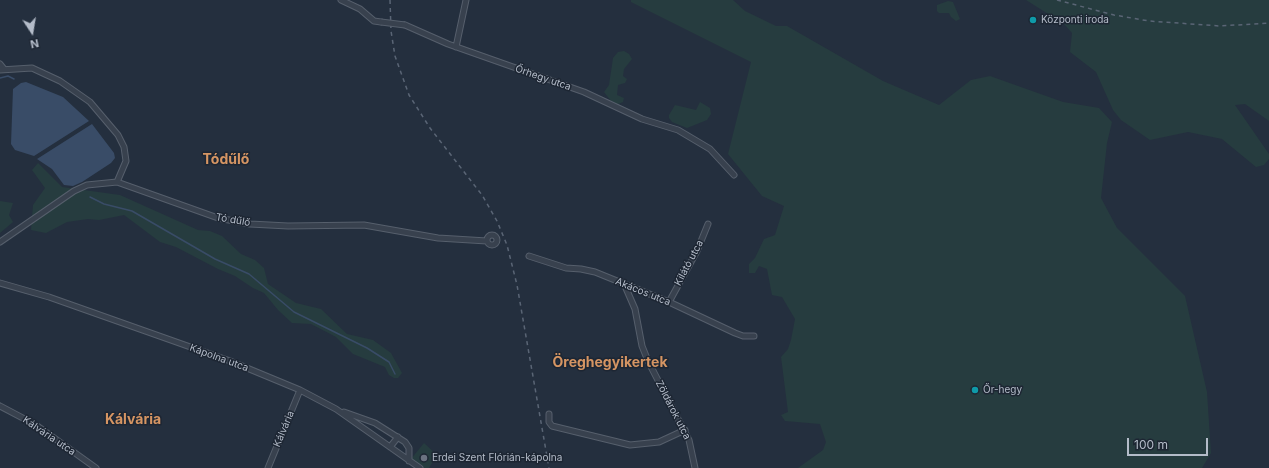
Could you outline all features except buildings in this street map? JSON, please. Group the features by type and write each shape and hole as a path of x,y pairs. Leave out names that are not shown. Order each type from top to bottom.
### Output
{"street":[{"name":"Őrhegy utca","path":"341,0 360,9 374,21 405,25 456,47 584,92 642,119 678,130 710,149 734,176"},
{"path":"456,47 466,0"},
{"path":"0,64 2,69 32,68 60,81 90,102 118,135 124,147 126,161 117,182"},
{"name":"Tó dűlő","path":"0,242 74,191 87,185 117,182 149,192 183,207 218,218 250,224 293,226 364,225 438,238 487,240"},
{"name":"Kilátó utca","path":"669,302 697,251 708,224"},
{"name":"Akácos utca","path":"529,256 566,268 595,272 625,286 669,302 735,333 743,336 754,336"},
{"name":"Kápolna utca","path":"0,283 50,296 230,361 300,390 336,409 420,468"},
{"name":"Zöldárok utca","path":"625,286 635,309 640,339 648,361 685,430 689,440 695,468"},
{"name":"Kálvária","path":"268,468 300,390"},
{"name":"Kálvária utca","path":"0,406 36,425 96,468"},
{"path":"336,409 382,427 398,437 409,448 409,461"},
{"path":"549,414 549,422 552,426 630,445 659,442 685,430"},
{"path":"376,436 382,427"},
{"path":"390,447 398,437"}],"green space":[{"path":"631,0 733,0 745,11 776,26 787,26 883,81 939,105 971,80 990,76 1063,102 1099,108 1112,122 1107,143 1101,198 1117,228 1185,296 1207,392 1211,453 1202,468 798,468 823,450 826,442 820,424 785,421 781,415 788,412 781,357 788,349 795,319 782,297 772,295 767,269 759,266 755,273 749,273 749,264 755,258 764,239 775,235 784,206 762,196 728,154 751,62 631,2"},
{"path":"1026,0 1269,0 1269,121 1245,104 1235,105 1269,154 1269,159 1264,165 1256,167 1222,139 1188,132 1150,140 1121,120 1113,110 1096,72 1070,52 1072,33 1064,24"},
{"path":"948,1 953,2 960,19 956,21 949,13 939,13 937,11 937,5"},
{"path":"624,51 629,54 632,59 624,69 623,76 627,79 625,83 618,85 617,95 624,98 623,102 618,104 611,101 604,92 609,85 613,58 618,52"},
{"path":"700,102 710,108 711,114 707,120 687,128 672,122 669,118 669,115 675,105 696,110"},
{"path":"38,163 62,187 120,195 198,230 210,231 222,236 241,254 255,260 264,268 268,284 296,303 321,309 347,334 373,340 391,353 402,373 398,378 394,378 389,375 385,367 353,354 336,337 311,324 292,323 278,310 264,293 253,288 235,276 218,269 176,247 160,242 124,215 99,220 88,219 67,222 46,233 31,230 33,205 45,188 32,170"},
{"path":"0,201 13,203 9,215 13,222 0,233"},
{"path":"424,443 437,455 429,468 424,468 411,459"}],"water":[{"path":"26,82 63,97 89,121 34,156 15,150 11,144 13,89 21,83"},
{"path":"92,124 114,153 115,158 111,163 82,182 73,186 64,185 52,169 37,159"}],"waterway":[{"path":"0,78 8,76 14,79"},
{"path":"90,197 104,204 132,211 215,259 249,274 294,312 367,348 389,362 395,374"}],"railway":[{"path":"390,0 391,31 395,56 409,95 430,128 482,195 497,221 507,245 517,285 549,468"},
{"path":"1057,0 1114,15 1149,21 1220,26 1269,23"}],"place":[{"name":"Központi iroda","path":"1033,20"},
{"name":"Őr-hegy","path":"975,390"},
{"name":"Erdei Szent Flórián-kápolna","path":"424,458"}],"district":[{"name":"Tódűlő","path":"226,160"},
{"name":"Öreghegyikertek","path":"610,363"},
{"name":"Kálvária","path":"133,420"}]}
